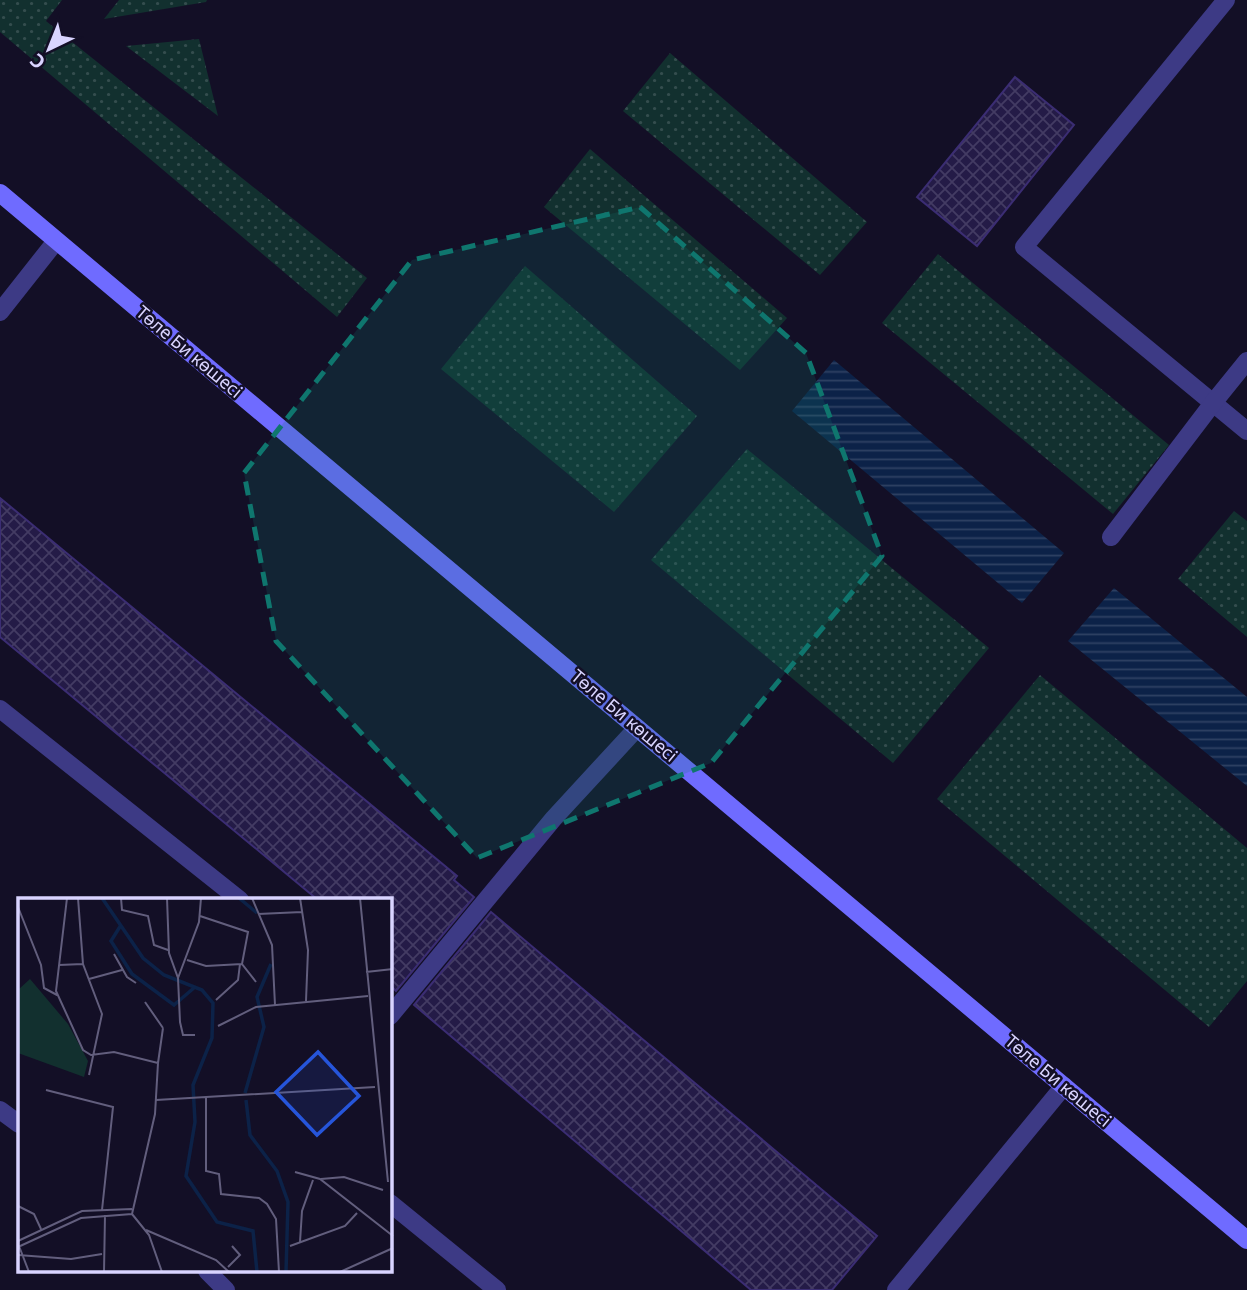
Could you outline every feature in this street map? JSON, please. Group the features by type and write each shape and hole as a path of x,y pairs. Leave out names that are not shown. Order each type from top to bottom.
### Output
{"main road":[{"name":"Төле Би көшесі","path":"0,193 1247,1240"}],"lane":[{"path":"1226,0 1024,247 1247,431"},
{"path":"0,312 56,241"},
{"path":"1111,537 1247,361"},
{"path":"0,709 237,898"},
{"path":"392,1014 554,818 637,728"},
{"path":"896,1290 1064,1086"},
{"path":"0,1110 18,1123"},
{"path":"392,1205 497,1290"},
{"path":"208,1272 226,1290"}],"highlighted area":[{"path":"640,207 806,353 882,556 711,763 477,858 276,641 244,473 412,260"}],"green space":[{"path":"0,0 62,0 46,21 367,278 337,317 0,32"},
{"path":"119,0 207,0 104,19"},
{"path":"199,39 218,116 126,46"},
{"path":"670,53 867,222 820,275 623,111"},
{"path":"590,149 787,318 740,370 544,207"},
{"path":"938,254 1169,445 1113,514 882,323"},
{"path":"525,266 697,416 614,512 441,369"},
{"path":"747,449 989,648 893,763 651,560"},
{"path":"1234,511 1247,521 1247,637 1178,579"},
{"path":"1040,675 1247,848 1247,981 1209,1027 937,799"}],"water":[{"path":"834,360 1064,553 1022,603 792,411"},
{"path":"1114,588 1247,697 1247,786 1068,641"}],"building":[{"path":"1015,77 1074,125 977,246 917,197"},
{"path":"0,498 457,876 454,880 474,897 396,991 392,987 392,898 316,898 0,637"},
{"path":"491,912 877,1236 832,1290 751,1290 414,1005"}]}
